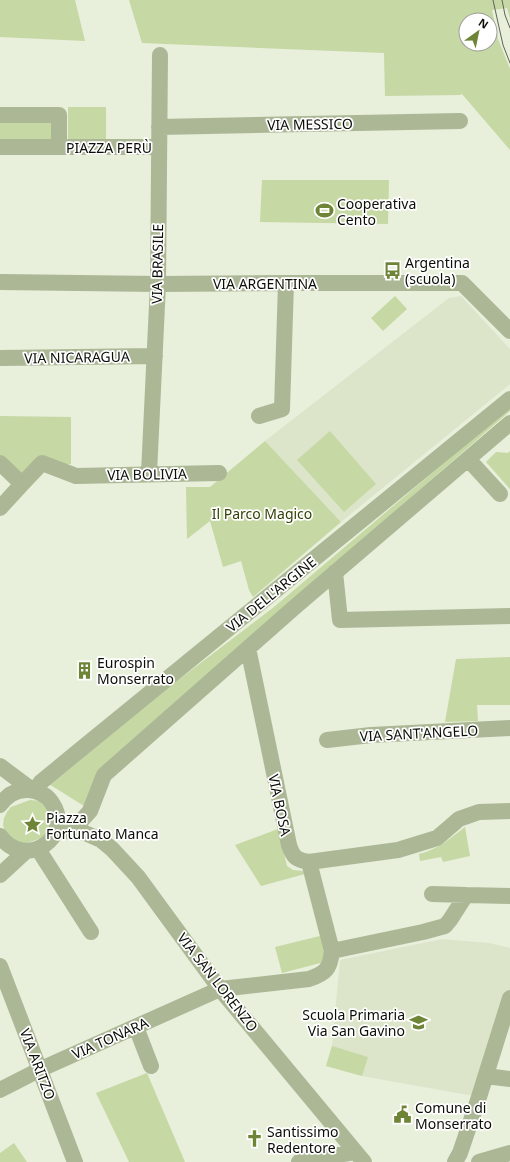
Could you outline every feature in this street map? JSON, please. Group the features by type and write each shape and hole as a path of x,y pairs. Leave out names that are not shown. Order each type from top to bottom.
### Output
{"street":[{"name":"VIA BRASILE","path":"150,473 158,284 160,55"},
{"name":"PIAZZA PERÙ","path":"0,115 59,115 59,147"},
{"name":"VIA MESSICO","path":"159,127 460,121"},
{"name":"PIAZZA PERÙ","path":"0,148 159,147"},
{"name":"VIA ARGENTINA","path":"0,282 158,284 462,283 510,331"},
{"path":"259,416 282,409 286,283"},
{"name":"VIA NICARAGUA","path":"0,358 155,356"},
{"name":"VIA DELL'ARGINE","path":"33,790 75,754 510,399"},
{"name":"VIA DELL'ARGINE","path":"72,832 90,810 104,775 335,572 510,423"},
{"path":"468,459 500,494"},
{"name":"VIA BOLIVIA","path":"22,484 42,462 76,476 150,473 219,473"},
{"path":"0,463 22,484 0,508"},
{"path":"335,572 340,620 510,616"},
{"name":"VIA BOSA","path":"248,648 289,845 292,855 300,861 308,862"},
{"name":"VIA SANT'ANGELO","path":"327,740 371,735 510,728"},
{"path":"0,766 33,790"},
{"path":"0,804 6,797 15,792 26,789 33,790 43,794 53,804 57,818 55,832 49,842 32,850 0,875"},
{"path":"466,895 445,926 423,932 332,950 308,862 398,850 437,838 459,819 479,812 510,811"},
{"name":"VIA SAN LORENZO","path":"55,832 85,833 100,840 112,849 138,877 220,988 359,1157"},
{"path":"0,836 9,846 20,851 32,850"},
{"path":"32,850 91,932"},
{"path":"432,894 510,896"},
{"name":"VIA TONARA","path":"0,1090 41,1069 220,988 309,979 322,975 331,963 332,950"},
{"name":"VIA ARITZO","path":"0,966 41,1069 75,1162"},
{"path":"455,1162 465,1139 510,1000"},
{"path":"136,1027 151,1066"},
{"path":"486,1076 510,1079"},
{"path":"479,1162 510,1153"},
{"path":"299,1162 359,1157"}],"shaded area":[{"path":"461,296 510,349 510,384 341,522 265,441 449,298"},
{"name":"Scuola Primaria Via San Gavino","path":"442,939 489,943 510,948 510,998 479,1097 362,1076 326,1066 332,1046 340,960"}],"green space":[{"path":"0,0 75,0 85,41 0,37"},
{"path":"129,0 510,0 510,19 507,8 492,10 492,12 458,12 458,52 498,52 498,39 510,69 510,150 462,94 385,96 384,53 142,43"},
{"path":"68,107 106,107 106,141 68,141"},
{"path":"0,122 54,123 54,142 0,141"},
{"name":"Cooperativa Cento","path":"262,180 389,180 388,224 260,222"},
{"path":"395,296 407,309 383,331 371,318"},
{"path":"510,407 510,411 166,711 84,806 49,784 156,697 274,607"},
{"path":"0,416 71,417 71,464 35,468 25,480 0,457"},
{"path":"330,431 376,484 344,512 297,460"},
{"name":"Il Parco Magico","path":"265,441 341,522 253,597 249,590 241,561 223,567 210,521 187,539 186,487 210,487"},
{"path":"510,451 510,489 486,462 496,452 508,453"},
{"path":"510,657 510,705 477,705 478,721 445,722 456,659"},
{"path":"30,800 40,801 48,807 52,825 42,838 27,843 20,843 14,841 5,831 3,825 4,818 11,807"},
{"path":"465,827 470,856 443,862 441,857 420,861 419,854 438,846"},
{"path":"278,829 287,866 293,870 303,871 305,874 261,886 235,845"},
{"path":"324,935 324,962 282,973 275,947"},
{"path":"332,1046 368,1057 362,1076 326,1066"},
{"path":"147,1073 185,1162 129,1162 96,1093"},
{"path":"14,1143 27,1162 0,1162 0,1153"}],"tram line":[{"path":"493,0 503,45 510,63"},
{"path":"502,0 505,15 510,28"}],"place":[{"name":"Cooperativa Cento","path":"324,211"},
{"name":"Argentina (scuola)","path":"392,270"},
{"name":"Eurospin Monserrato","path":"84,670"},
{"name":"Piazza Fortunato Manca","path":"33,825"},
{"name":"Scuola Primaria Via San Gavino","path":"418,1022"},
{"name":"Comune di Monserrato","path":"402,1115"},
{"name":"Santissimo Redentore","path":"254,1139"}]}
